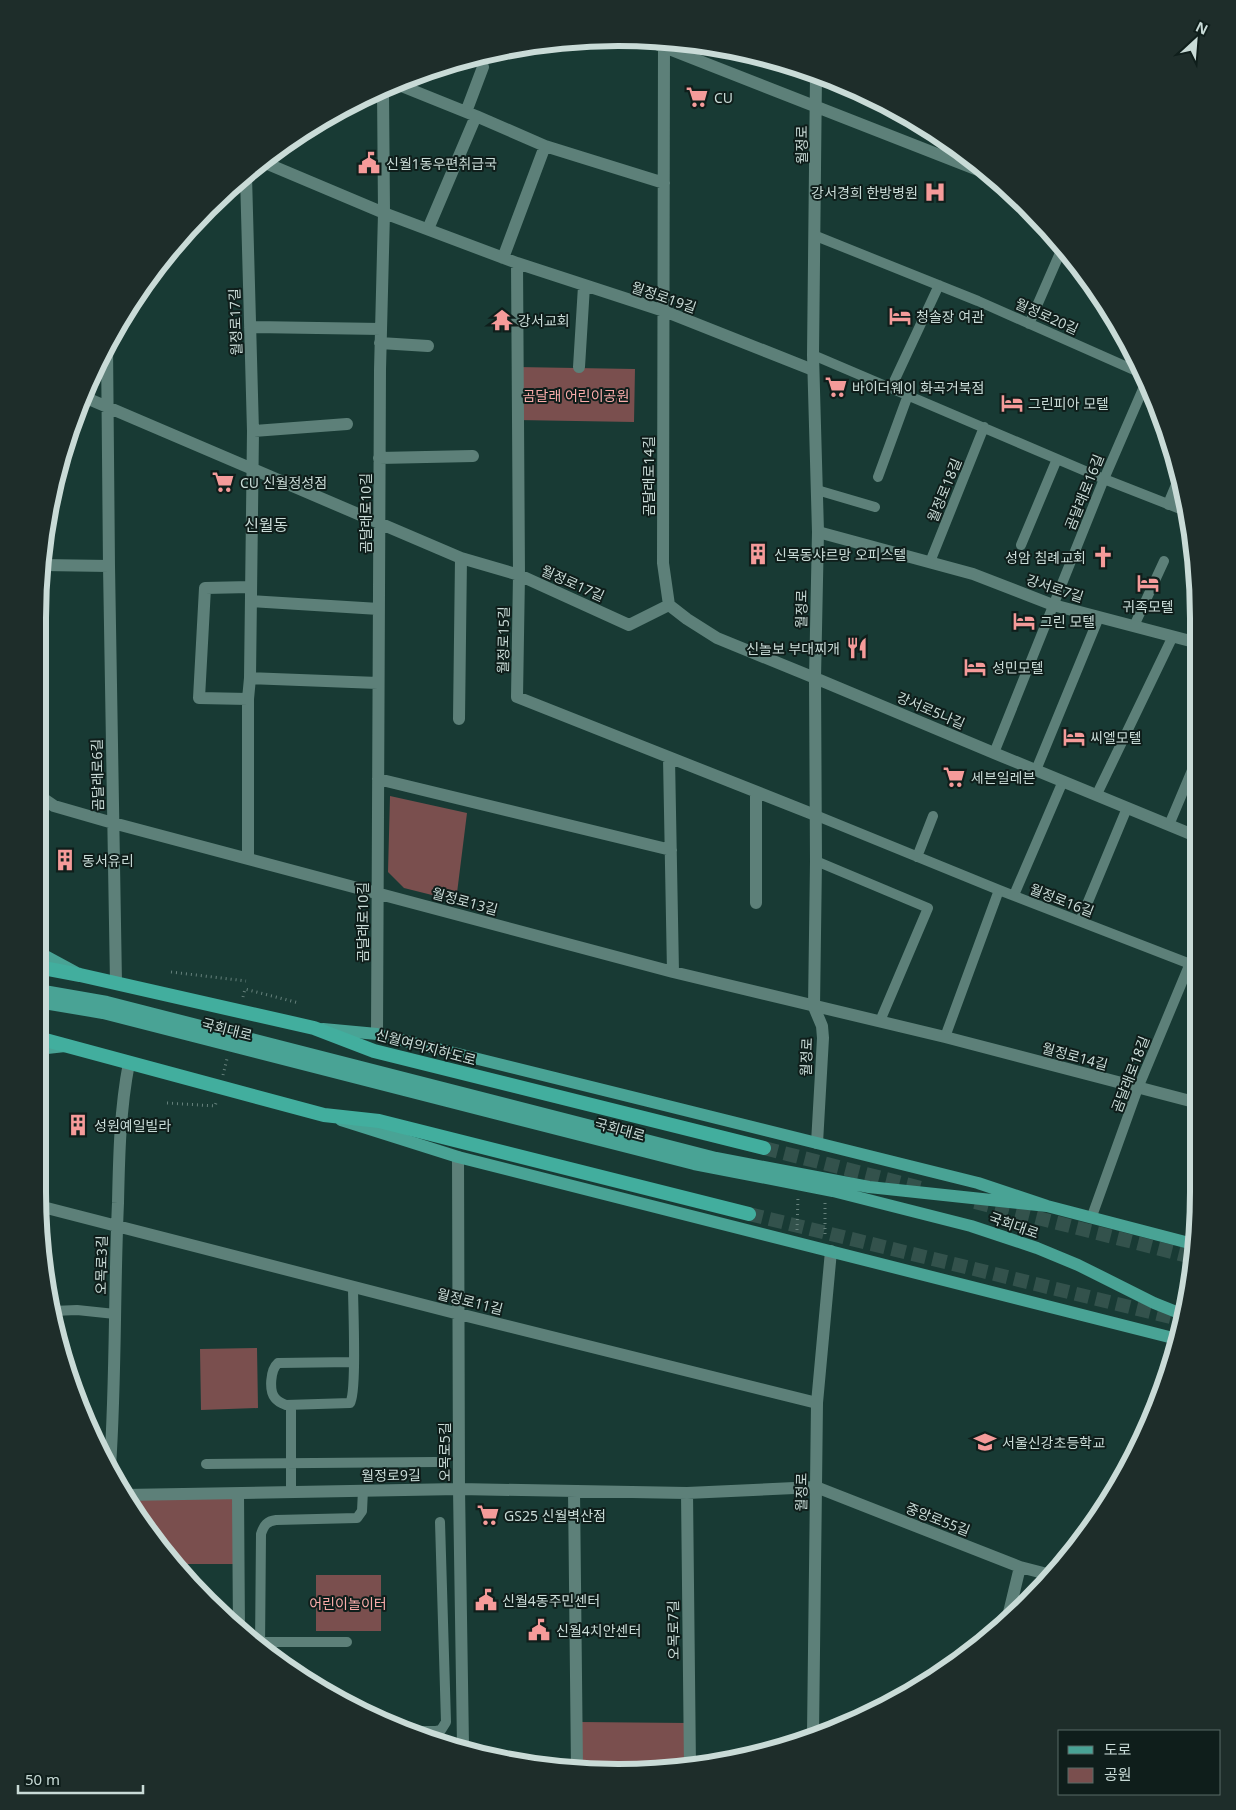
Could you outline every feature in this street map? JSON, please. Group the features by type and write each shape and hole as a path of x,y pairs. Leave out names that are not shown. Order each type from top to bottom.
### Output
{"highway":[{"name":"신월여의지하도로","path":"46,969 314,1028 374,1051 764,1148"},
{"path":"46,1040 324,1115 379,1121 749,1214"}],"main road":[{"path":"46,956 80,975"},
{"name":"국회대로","path":"46,991 117,1004 716,1158 869,1187 1047,1206"},
{"name":"국회대로","path":"46,1003 103,1013 694,1164 833,1191 971,1226 1037,1248 1078,1265 1177,1312"},
{"path":"314,1028 377,1034 978,1183 1047,1206 1092,1216 1188,1242"},
{"path":"46,1048 66,1046"},
{"path":"324,1115 458,1157 1171,1337"}],"street":[{"name":"곰달래로14길","path":"664,48 663,563 669,605"},
{"path":"674,49 969,167"},
{"path":"428,229 471,114 483,67"},
{"name":"월정로","path":"816,82 816,236 813,355 818,532 815,678 816,861 814,1006 822,1026 823,1038 817,1143"},
{"path":"405,88 545,146 664,183"},
{"name":"곰달래로10길","path":"377,1034 380,343 384,213 383,97"},
{"path":"503,258 545,146"},
{"name":"월정로19길","path":"270,164 384,213 503,258 664,311 814,370"},
{"name":"월정로17길","path":"246,184 252,468"},
{"name":"월정로15길","path":"517,263 516,420 519,575 517,697 815,815"},
{"path":"579,366 584,286"},
{"path":"250,327 381,328"},
{"path":"380,343 428,346"},
{"name":"곰달래로6길","path":"108,360 109,566 116,983"},
{"name":"월정로17길","path":"90,399 461,558 519,575 629,625 669,605"},
{"path":"252,431 347,424"},
{"path":"380,458 473,456"},
{"path":"248,859 248,700 250,678 252,468"},
{"path":"1169,504 1175,490"},
{"name":"강서로7길","path":"818,532 973,574 1053,605 1190,641"},
{"path":"458,719 461,558"},
{"path":"49,565 109,566"},
{"path":"248,700 199,698 205,588 250,587"},
{"path":"251,601 379,609"},
{"path":"669,605 686,619 717,638 815,678"},
{"path":"250,678 378,683"},
{"name":"강서로5나길","path":"815,678 1190,834"},
{"path":"669,758 673,972"},
{"path":"378,779 671,850"},
{"path":"756,792 756,903"},
{"name":"월정로13길","path":"46,800 54,806 113,823 377,894 673,972 814,1006"},
{"name":"월정로14길","path":"814,1006 945,1037 1190,1102"},
{"name":"오목로3길","path":"111,1456 114,1406 120,1120 123,1093 130,1063"},
{"name":"오목로5길","path":"458,1157 460,1314 459,1489 463,1742"},
{"name":"월정로11길","path":"46,1208 817,1403"},
{"name":"월정로","path":"813,1729 817,1403 831,1251"},
{"name":"월정로9길","path":"134,1495 459,1489 687,1493 816,1488"},
{"name":"중앙로55길","path":"816,1488 1020,1567 1044,1573"},
{"path":"574,1491 577,1763"},
{"name":"오목로7길","path":"687,1493 690,1759"},
{"path":"238,1494 240,1621"},
{"path":"1010,1607 1020,1567"}],"lane":[{"name":"월정로20길","path":"816,236 1029,324 1133,370"},
{"path":"1029,324 1059,254"},
{"path":"892,388 938,286"},
{"path":"813,355 1104,479 1179,508"},
{"name":"곰달래로16길","path":"994,753 1104,479 1142,391"},
{"path":"878,477 908,395"},
{"name":"월정로18길","path":"930,562 984,427"},
{"path":"1021,545 1057,459"},
{"path":"817,490 875,507"},
{"path":"1134,626 1164,560"},
{"path":"1036,770 1099,617"},
{"path":"1097,794 1173,636"},
{"path":"1169,825 1190,775"},
{"path":"1014,895 1063,781"},
{"path":"1080,921 1127,808"},
{"name":"월정로16길","path":"815,815 999,890 1190,964"},
{"path":"917,857 933,816"},
{"path":"816,861 928,908 880,1021"},
{"path":"945,1037 999,890"},
{"name":"곰달래로18길","path":"1092,1216 1138,1088 1190,975"},
{"path":"353,1287 354,1395 350,1403 291,1405 282,1404 273,1396 272,1373 275,1366 282,1363 353,1362"},
{"path":"59,1311 77,1310 115,1314"},
{"path":"291,1405 291,1492"},
{"path":"206,1464 436,1462"},
{"path":"260,1638 260,1534 264,1525 271,1520 358,1518 362,1511 363,1490"},
{"path":"429,1731 441,1730 446,1722 440,1522"},
{"path":"268,1645 347,1642"}],"path":[{"path":"170,972 246,981"},
{"path":"244,989 300,1003"},
{"path":"167,1103 215,1106"}],"green space":[{"name":"곰달래 어린이공원","path":"517,367 635,369 634,422 517,420"},
{"path":"390,796 467,813 456,901 404,888 388,872"},
{"path":"257,1348 258,1408 201,1410 200,1349"},
{"path":"238,1494 239,1564 184,1564 164,1540 134,1495"},
{"name":"어린이놀이터","path":"316,1575 381,1575 381,1631 316,1631"},
{"path":"580,1722 688,1723 688,1760 655,1763 580,1763"}],"tunnel":[{"path":"764,1148 925,1189"},
{"path":"975,1202 1186,1256"},
{"path":"749,1214 1175,1318"}],"place":[{"name":"CU","path":"697,97"},
{"name":"신월1동우편취급국","path":"369,163"},
{"name":"강서경희 한방병원","path":"935,192"},
{"name":"청솔장 여관","path":"900,316"},
{"name":"강서교회","path":"502,320"},
{"name":"바이더웨이 화곡거북점","path":"836,387"},
{"name":"그린피아 모텔","path":"1012,403"},
{"name":"CU 신월정성점","path":"223,482"},
{"name":"신목동샤르망 오피스텔","path":"758,554"},
{"name":"성암 침례교회","path":"1103,557"},
{"name":"귀족모텔","path":"1148,583"},
{"name":"그린 모텔","path":"1024,621"},
{"name":"신놀보 부대찌개","path":"857,648"},
{"name":"성민모텔","path":"975,667"},
{"name":"씨엘모텔","path":"1074,737"},
{"name":"세븐일레븐","path":"954,777"},
{"name":"동서유리","path":"65,860"},
{"name":"성원예일빌라","path":"78,1125"},
{"name":"서울신강초등학교","path":"985,1442"},
{"name":"GS25 신월벽산점","path":"488,1515"},
{"name":"신월4동주민센터","path":"486,1600"},
{"name":"신월4치안센터","path":"539,1630"}],"district":[{"name":"신월동","path":"266,525"}]}
